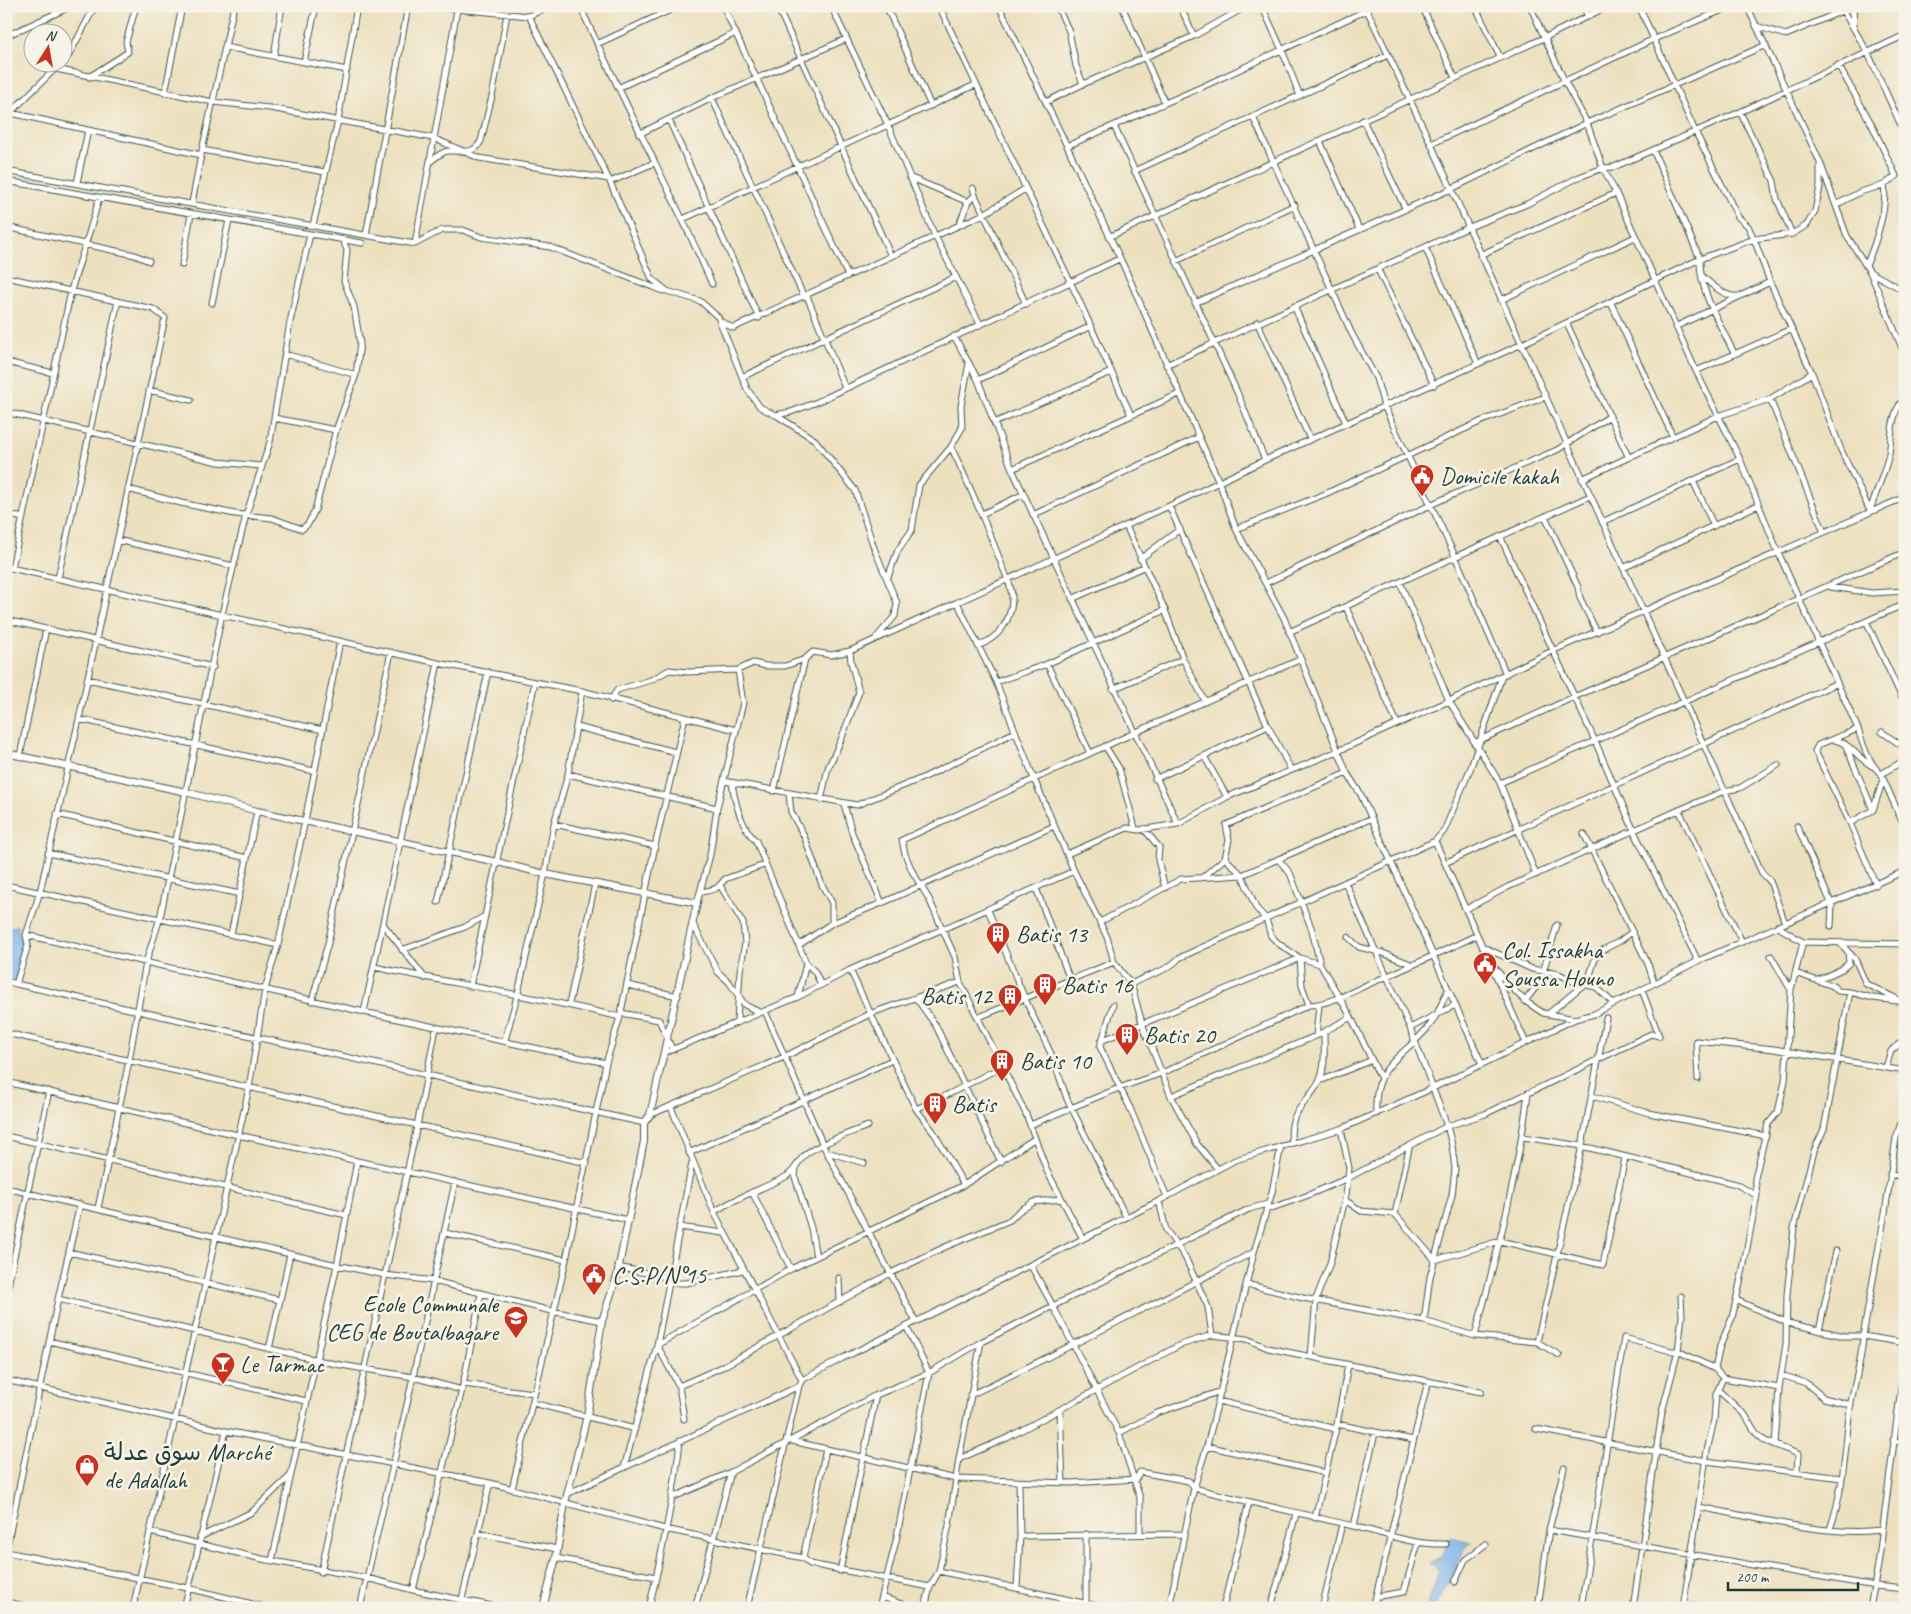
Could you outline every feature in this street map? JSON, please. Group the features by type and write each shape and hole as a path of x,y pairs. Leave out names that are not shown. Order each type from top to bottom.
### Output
{"street":[{"path":"6,36 72,6"},
{"path":"72,52 94,6"},
{"path":"89,77 128,52 126,42 136,6"},
{"path":"165,93 182,6"},
{"path":"192,203 201,152 234,6"},
{"path":"274,56 282,6"},
{"path":"304,62 316,6"},
{"path":"313,225 338,121 357,6"},
{"path":"366,235 408,6"},
{"path":"426,6 529,16 548,6"},
{"path":"491,13 492,6"},
{"path":"580,6 639,134 683,219 712,284"},
{"path":"597,44 679,6"},
{"path":"724,6 848,276"},
{"path":"777,6 891,256"},
{"path":"831,6 888,125 908,177 935,236 980,324"},
{"path":"886,6 931,106"},
{"path":"939,6 1091,326 1131,415"},
{"path":"999,6 1068,146 1120,259 1219,482 1236,529 1284,618 1299,660 1347,773 1361,795 1370,819 1482,1064"},
{"path":"1057,6 1069,31 1076,66 1082,84"},
{"path":"1122,6 1165,103"},
{"path":"1180,6 1194,36"},
{"path":"1046,102 1082,84 1194,36 1247,6"},
{"path":"1262,6 1300,96"},
{"path":"1422,6 1454,78"},
{"path":"1475,6 1500,57"},
{"path":"1530,6 1565,82 1587,124 1603,168 1616,193 1675,327 1740,460 1778,552 1858,729 1863,746 1875,768 1881,774 1903,818 1905,828"},
{"path":"1583,6 1588,17"},
{"path":"1109,236 1544,38 1608,6"},
{"path":"1639,6 1695,132 1738,217 1748,226 1754,239 1770,282 1812,373 1841,450 1870,511"},
{"path":"1431,144 1654,39 1732,6"},
{"path":"1747,6 1820,162 1847,236 1868,269 1905,355"},
{"path":"1853,6 1854,32"},
{"path":"1068,146 1282,50 1366,8 1408,100 1431,144 1467,228 1522,344 1724,791 1762,873 1770,881 1785,923"},
{"path":"1756,26 1786,35 1841,8 1866,51 1905,134"},
{"path":"415,244 457,10"},
{"path":"430,162 440,154 468,152 477,149 481,141 493,92 507,14"},
{"path":"529,16 610,180 652,279 667,291"},
{"path":"618,88 736,33"},
{"path":"1166,365 1257,322 1378,270 1467,228 1527,204 1603,168 1614,168 1740,112 1866,51 1905,35"},
{"path":"639,134 712,98 846,38"},
{"path":"1195,303 1451,189 1675,84 1766,45"},
{"path":"225,47 347,70"},
{"path":"1134,171 1388,55"},
{"path":"1836,205 1860,192 1884,185 1896,176 1870,123 1838,65"},
{"path":"8,115 53,72"},
{"path":"68,72 213,102 270,108 433,138 479,158 610,180 654,163"},
{"path":"683,219 975,85"},
{"path":"712,98 806,296 845,388"},
{"path":"1740,112 1774,181 1777,199 1792,234"},
{"path":"8,115 201,152 325,172"},
{"path":"1131,984 1150,974 1165,970 1179,958 1302,904 1435,841 1446,827 1476,744 1504,675 1455,556 1384,406 1376,378 1253,118"},
{"path":"669,120 759,318"},
{"path":"1363,120 1405,208"},
{"path":"1114,126 1265,460"},
{"path":"77,183 88,130"},
{"path":"1320,141 1360,229"},
{"path":"1653,150 1700,259 1701,274 1713,310 1734,353"},
{"path":"611,700 617,690 651,680 669,670 688,672 738,670 753,663 766,666 785,666 805,659 813,652 831,655 850,651 1126,526 1310,439 1567,324 1700,259 1754,239 1792,234 1807,225 1815,211 1820,187 1820,162"},
{"path":"6,172 192,203 415,244 442,230 463,230 480,237 550,247 660,291 667,291 700,302 718,317 746,389 760,407 814,440 848,479 855,490 874,548 888,577 897,603 895,616 880,634 870,642"},
{"path":"908,177 968,202"},
{"path":"6,181 362,243"},
{"path":"1868,269 1882,210 1885,192 1884,185"},
{"path":"973,188 1026,304"},
{"path":"720,321 734,328 759,318 984,214 1025,189"},
{"path":"1480,255 1616,193"},
{"path":"959,225 968,202 975,194"},
{"path":"99,198 87,245 82,253 71,291 23,518 9,568 438,663 582,691 611,700 736,730"},
{"path":"1176,261 1295,205"},
{"path":"182,265 191,214"},
{"path":"212,303 230,220"},
{"path":"6,227 135,255 149,261"},
{"path":"98,1208 129,1061 136,1010 146,962 160,918 213,667 222,614 246,515 270,442 285,354 310,234"},
{"path":"1501,300 1635,237"},
{"path":"128,489 181,503 272,518 302,529 308,524 315,510 336,430 356,375 360,343 355,314 344,281 347,250 344,240"},
{"path":"1425,247 1478,364"},
{"path":"775,415 791,412 845,388 1120,259"},
{"path":"1868,269 1905,291"},
{"path":"1378,270 1434,385"},
{"path":"1701,274 1713,286 1734,297 1740,296"},
{"path":"6,277 154,309 165,318 79,719 40,892 26,935 28,945 16,984"},
{"path":"742,377 956,277"},
{"path":"1675,327 1770,282"},
{"path":"58,578 118,301"},
{"path":"1611,303 1673,437"},
{"path":"1294,306 1346,423"},
{"path":"1257,322 1310,439"},
{"path":"1567,324 1628,456"},
{"path":"978,380 1091,326"},
{"path":"1696,371 1791,329"},
{"path":"954,336 978,380 1012,469 1155,779 1178,824"},
{"path":"285,354 356,375"},
{"path":"6,362 54,373"},
{"path":"888,577 898,550 912,530 919,485 951,447 962,428 961,406 969,363"},
{"path":"994,423 1111,372"},
{"path":"1582,479 1628,456 1718,416 1770,399 1812,373"},
{"path":"149,390 190,400"},
{"path":"1012,469 1179,394"},
{"path":"1236,529 1324,494 1482,421 1545,396"},
{"path":"1870,511 1888,457 1898,406 1905,398"},
{"path":"1770,399 1824,532"},
{"path":"6,412 218,462 261,466"},
{"path":"1266,583 1431,505 1557,450 1610,416"},
{"path":"274,418 336,430"},
{"path":"1033,515 1199,438"},
{"path":"951,447 982,514 1008,580 1013,598 1008,618 1000,632 993,640 978,646"},
{"path":"1602,522 1740,460"},
{"path":"1692,481 1714,526"},
{"path":"982,514 1024,494"},
{"path":"1289,632 1590,496"},
{"path":"1067,854 1127,828 1144,829 1178,824 1227,797 1338,751 1643,610 1905,496"},
{"path":"1623,568 1758,505"},
{"path":"1169,506 1268,726 1291,770"},
{"path":"6,514 23,518"},
{"path":"1545,516 1578,587 1580,598 1597,632"},
{"path":"1126,526 1143,567 1165,610 1183,659 1205,701"},
{"path":"1140,559 1180,529"},
{"path":"1500,536 1552,651 1596,741 1613,786 1698,961"},
{"path":"118,540 234,566"},
{"path":"1476,744 1574,696 1905,552"},
{"path":"1072,599 1143,567"},
{"path":"1400,582 1449,701 1500,784 1536,875"},
{"path":"1830,586 1872,593 1905,591"},
{"path":"957,602 996,682 1034,779 1074,871 1100,922 1114,962 1131,984 1143,1026 1171,1096 1197,1144 1218,1168"},
{"path":"1500,784 1905,604"},
{"path":"1346,607 1397,723"},
{"path":"996,682 1047,664 1165,610"},
{"path":"6,620 213,667"},
{"path":"1866,621 1905,704"},
{"path":"20,756 46,629"},
{"path":"134,1608 249,1088 265,989 278,946 305,822 340,641"},
{"path":"821,800 828,768 859,692 850,651"},
{"path":"312,1001 353,831 391,652"},
{"path":"774,791 805,659"},
{"path":"1113,689 1183,659"},
{"path":"1083,1239 1061,1199 1034,1140 1030,1125 1001,1067 979,1016 960,982 955,957 905,854 902,840 1134,732 1299,660"},
{"path":"364,1012 438,663"},
{"path":"1047,664 1090,753"},
{"path":"543,1608 556,1558 564,1504 587,1416 602,1321 618,1267 628,1220 644,1141 644,1123 650,1114 668,1039 697,903 710,855 717,808 743,703 738,670"},
{"path":"438,902 488,672"},
{"path":"87,679 323,730"},
{"path":"470,986 535,682"},
{"path":"1445,863 1837,683"},
{"path":"505,1040 546,874 554,824 568,774 582,691"},
{"path":"512,1489 578,1208 595,1113 606,1063 621,1015 655,846 685,717"},
{"path":"79,719 314,771"},
{"path":"1155,779 1268,726"},
{"path":"577,727 676,752"},
{"path":"1858,729 1818,745 1815,751 1850,823 1876,885"},
{"path":"724,781 857,805 898,788 1015,732"},
{"path":"1882,732 1905,748"},
{"path":"1833,740 1845,744 1863,762 1875,768"},
{"path":"1845,744 1872,810"},
{"path":"1105,746 1119,768 1135,828"},
{"path":"6,753 186,792 305,822 546,874 697,903"},
{"path":"1204,756 1227,797"},
{"path":"1881,774 1905,760"},
{"path":"1466,909 1679,810 1724,791 1740,788 1778,765"},
{"path":"1202,878 1226,858 1229,840 1226,825 1347,773"},
{"path":"568,774 717,808"},
{"path":"1850,823 1872,810 1883,780"},
{"path":"732,783 737,809 749,835 756,841 764,865 806,963 815,972 821,985"},
{"path":"789,794 791,812 804,836 822,886 832,902 832,923"},
{"path":"844,804 852,833 882,903"},
{"path":"1679,810 1742,942"},
{"path":"231,934 257,811"},
{"path":"57,814 247,858"},
{"path":"1100,922 1181,879 1242,876 1370,819"},
{"path":"554,824 655,846"},
{"path":"799,945 832,923 882,903 1054,826"},
{"path":"1797,826 1832,905 1831,926"},
{"path":"1144,829 1159,847 1158,860 1165,888"},
{"path":"1584,834 1648,964 1654,983"},
{"path":"1435,841 1526,1043"},
{"path":"48,853 240,894"},
{"path":"1226,858 1242,876 1256,908 1266,919 1271,936 1279,944 1300,958 1320,964"},
{"path":"1278,859 1290,873 1312,930 1320,964 1351,1017 1380,1077"},
{"path":"701,892 721,887 725,879 730,876 764,865"},
{"path":"664,1053 798,997 850,970 1074,871"},
{"path":"567,1494 801,1383 916,1322 1159,1201 1218,1168 1252,1154 1341,1129 1376,1114 1575,1019 1594,1014 1698,961 1905,872"},
{"path":"1345,882 1410,1028 1448,1126 1455,1169 1452,1195 1430,1278 1424,1321"},
{"path":"569,1004 596,884"},
{"path":"6,885 278,946"},
{"path":"721,887 744,923 745,943 740,971 740,998 737,1021"},
{"path":"1036,888 1070,980"},
{"path":"988,910 1024,999 1053,1058 1097,1162 1126,1217"},
{"path":"402,950 465,927 485,916"},
{"path":"383,924 425,978"},
{"path":"693,924 718,972 729,982 745,1005 762,1012 823,1145 889,1274 916,1322"},
{"path":"1525,1001 1540,982 1557,925"},
{"path":"1777,926 1803,942 1905,944"},
{"path":"1548,1014 1588,982 1597,953 1620,941 1632,932"},
{"path":"26,935 312,1001 436,1028 505,1040 606,1063"},
{"path":"1030,1125 1119,1088 1162,1073 1309,1006 1319,1005 1340,997 1434,957 1477,935"},
{"path":"1348,937 1359,947 1376,951 1413,965"},
{"path":"1714,1369 1736,1300 1757,1195 1755,1178 1768,1124 1778,1112 1785,1082 1791,990 1803,942"},
{"path":"1841,944 1855,959 1866,984 1905,1002"},
{"path":"1482,946 1502,957 1596,987 1614,1004"},
{"path":"1818,980 1842,969 1849,963 1848,951"},
{"path":"1771,956 1791,990"},
{"path":"1300,958 1302,986 1309,1006"},
{"path":"1101,1041 1143,1026 1300,958"},
{"path":"1488,959 1525,1001 1543,1013 1575,1019"},
{"path":"979,1016 1114,962"},
{"path":"798,997 806,963"},
{"path":"374,968 518,993 621,1015 659,1020 672,1049"},
{"path":"850,970 916,1109 933,1131 964,1185"},
{"path":"1795,973 1818,980 1836,988 1838,992 1850,992 1873,998 1905,1002"},
{"path":"6,982 644,1123"},
{"path":"650,1114 671,1107 784,1057 872,1014 960,982"},
{"path":"627,985 678,996"},
{"path":"1376,1114 1376,1092 1380,1077 1397,1055 1431,1024 1448,990"},
{"path":"1266,1210 1348,1178 1409,1148 1448,1126 1485,1114 1651,1034 1658,1036 1642,990"},
{"path":"1775,1445 1779,1388 1788,1323 1787,1295 1794,1228 1814,1150 1824,1129 1850,992"},
{"path":"916,998 936,1026 1001,1162"},
{"path":"1113,1005 1100,1047 1130,1108 1167,1196"},
{"path":"1316,1036 1319,1005"},
{"path":"1410,1028 1455,1005"},
{"path":"1171,1096 1316,1036 1351,1017"},
{"path":"1537,1342 1582,1146 1606,1018"},
{"path":"321,1572 418,1126 436,1028"},
{"path":"1292,1143 1290,1131 1297,1110 1320,1081 1323,1069 1324,1032"},
{"path":"6,1033 587,1163"},
{"path":"1886,1067 1891,1050 1905,1040"},
{"path":"1698,1079 1696,1041 1786,1051 1838,1061 1905,1070"},
{"path":"689,1153 804,1102 892,1060"},
{"path":"1320,1081 1372,1060"},
{"path":"916,1109 966,1086 1001,1067"},
{"path":"6,1082 238,1136 628,1220"},
{"path":"6,1294 50,1091"},
{"path":"1475,1336 1500,1241 1522,1137 1528,1093"},
{"path":"1592,1096 1649,1113 1766,1136"},
{"path":"671,1107 692,1163 714,1212 754,1291 779,1334 801,1383 789,1442 747,1608"},
{"path":"1830,1529 1836,1513 1842,1478 1851,1405 1862,1354 1863,1336 1896,1138 1905,1110"},
{"path":"816,1257 811,1228 796,1176 799,1160 823,1145 868,1126"},
{"path":"1311,1356 1316,1299 1330,1263 1345,1200 1348,1178 1348,1153 1341,1129"},
{"path":"6,1136 346,1215"},
{"path":"1522,1137 1582,1146 1736,1184 1757,1195"},
{"path":"657,1345 791,1269 867,1230 900,1217 964,1185 1034,1140"},
{"path":"1169,1608 1194,1488 1208,1446 1254,1252 1272,1192 1281,1146"},
{"path":"1395,1214 1409,1148"},
{"path":"827,1152 864,1163"},
{"path":"1435,1260 1500,1241 1603,1265 1625,1158"},
{"path":"272,1561 296,1444 338,1265 357,1161"},
{"path":"624,1468 657,1345 678,1227 692,1163"},
{"path":"714,1212 788,1175 796,1168"},
{"path":"1890,1174 1905,1177"},
{"path":"360,1608 455,1182"},
{"path":"6,1188 338,1265 385,1275 434,1281 481,1294 602,1321"},
{"path":"752,1192 791,1269"},
{"path":"679,1386 722,1367 889,1274 945,1247 1010,1220 1019,1211 1034,1202 1061,1199"},
{"path":"1345,1200 1361,1211 1395,1214 1435,1260"},
{"path":"1159,1201 1166,1230 1178,1245 1208,1307 1212,1335"},
{"path":"80,1204 48,1341 41,1388 6,1551 188,1588 269,1608"},
{"path":"674,1497 731,1472 876,1395 929,1373 981,1342 1249,1209 1267,1204"},
{"path":"678,1227 724,1233"},
{"path":"445,1233 566,1260"},
{"path":"1819,1331 1836,1251"},
{"path":"69,1252 280,1300"},
{"path":"970,1395 1055,1356 1072,1343 1254,1252"},
{"path":"269,1349 290,1254"},
{"path":"1031,1266 1120,1433 1136,1479 1140,1498 1140,1534"},
{"path":"618,1267 686,1283 743,1270"},
{"path":"839,1278 840,1302"},
{"path":"1246,1284 1303,1298 1424,1321 1475,1336 1537,1342 1558,1355"},
{"path":"413,1590 463,1387 481,1294"},
{"path":"1633,1608 1662,1412 1678,1351 1682,1316 1681,1296"},
{"path":"58,1299 364,1370 463,1387 534,1393"},
{"path":"1736,1300 1788,1323 1819,1331 1905,1343"},
{"path":"879,1608 887,1579 929,1373 907,1328"},
{"path":"959,1459 1007,1438 1180,1345 1212,1335 1247,1339 1268,1348 1481,1392"},
{"path":"1581,1608 1594,1539 1624,1338 1671,1351 1678,1351 1714,1369 1723,1378 1779,1388"},
{"path":"48,1341 306,1401"},
{"path":"925,1608 930,1587 939,1571 949,1525 970,1395 981,1342"},
{"path":"657,1345 679,1386 684,1418"},
{"path":"1870,1608 1875,1586 1905,1357"},
{"path":"1315,1518 1348,1365"},
{"path":"1781,1376 1806,1383 1824,1398 1851,1405"},
{"path":"1710,1608 1683,1606 1718,1390 1723,1378"},
{"path":"6,1380 226,1431 490,1483 665,1529 803,1558 810,1564 930,1587"},
{"path":"1373,1608 1428,1381"},
{"path":"1718,1390 1745,1415 1756,1433 1775,1445 1798,1454 1797,1471"},
{"path":"1120,1433 1156,1413 1221,1391"},
{"path":"840,1571 876,1395"},
{"path":"1218,1402 1413,1440"},
{"path":"533,1403 635,1428"},
{"path":"1060,1410 1063,1483"},
{"path":"1536,1429 1706,1461 1842,1478"},
{"path":"184,1608 226,1431"},
{"path":"1354,1526 1375,1433"},
{"path":"1893,1440 1905,1442"},
{"path":"650,1608 665,1529 674,1497 680,1441"},
{"path":"789,1442 956,1479 1018,1483 1063,1483 1136,1479"},
{"path":"1208,1446 1325,1473"},
{"path":"803,1558 826,1449"},
{"path":"1538,1608 1549,1530 1564,1468"},
{"path":"695,1608 731,1472"},
{"path":"1136,1479 1140,1472 1167,1476 1189,1481 1194,1488 1296,1514 1354,1526 1390,1537 1418,1543 1446,1544"},
{"path":"200,1537 252,1512 290,1475"},
{"path":"462,1599 490,1483"},
{"path":"1017,1588 1020,1536 1018,1483"},
{"path":"1224,1608 1249,1502"},
{"path":"1699,1507 1830,1529 1867,1532 1881,1530"},
{"path":"1271,1608 1296,1514"},
{"path":"1322,1608 1342,1524"},
{"path":"1549,1530 1875,1586 1905,1589"},
{"path":"150,1532 321,1572 367,1578 413,1590 502,1608"},
{"path":"478,1533 557,1550"},
{"path":"1086,1534 1086,1603"},
{"path":"1020,1536 1184,1534"},
{"path":"1378,1596 1404,1592 1418,1543"},
{"path":"1455,1582 1465,1560 1486,1544"},
{"path":"556,1558 656,1577"},
{"path":"939,1571 1106,1608"},
{"path":"882,1597 907,1606"},
{"path":"1060,1608 1062,1598"},
{"path":"6,1602 34,1608"},
{"path":"785,1606 792,1608"}],"water":[{"path":"17,926 23,946 16,981 7,979 6,927"},
{"path":"1451,1537 1471,1542 1465,1549 1435,1608 1427,1608 1439,1570 1429,1563 1441,1557"}],"place":[{"name":"Domicile kakah","path":"1422,497"},
{"name":"Batis 13","path":"998,955"},
{"name":"Col. Issakha Soussa Houno","path":"1485,985"},
{"name":"Batis 16","path":"1045,1006"},
{"name":"Batis 12","path":"1010,1017"},
{"name":"Batis 20","path":"1127,1056"},
{"name":"Batis 10","path":"1002,1082"},
{"name":"Batis","path":"935,1125"},
{"name":"C.S.P/N°15","path":"594,1296"},
{"name":"Ecole Communale CEG de Boutalbagare","path":"516,1339"},
{"name":"Le Tarmac","path":"223,1385"},
{"name":"سوق عدلة Marché de Adallah","path":"87,1487"}]}
